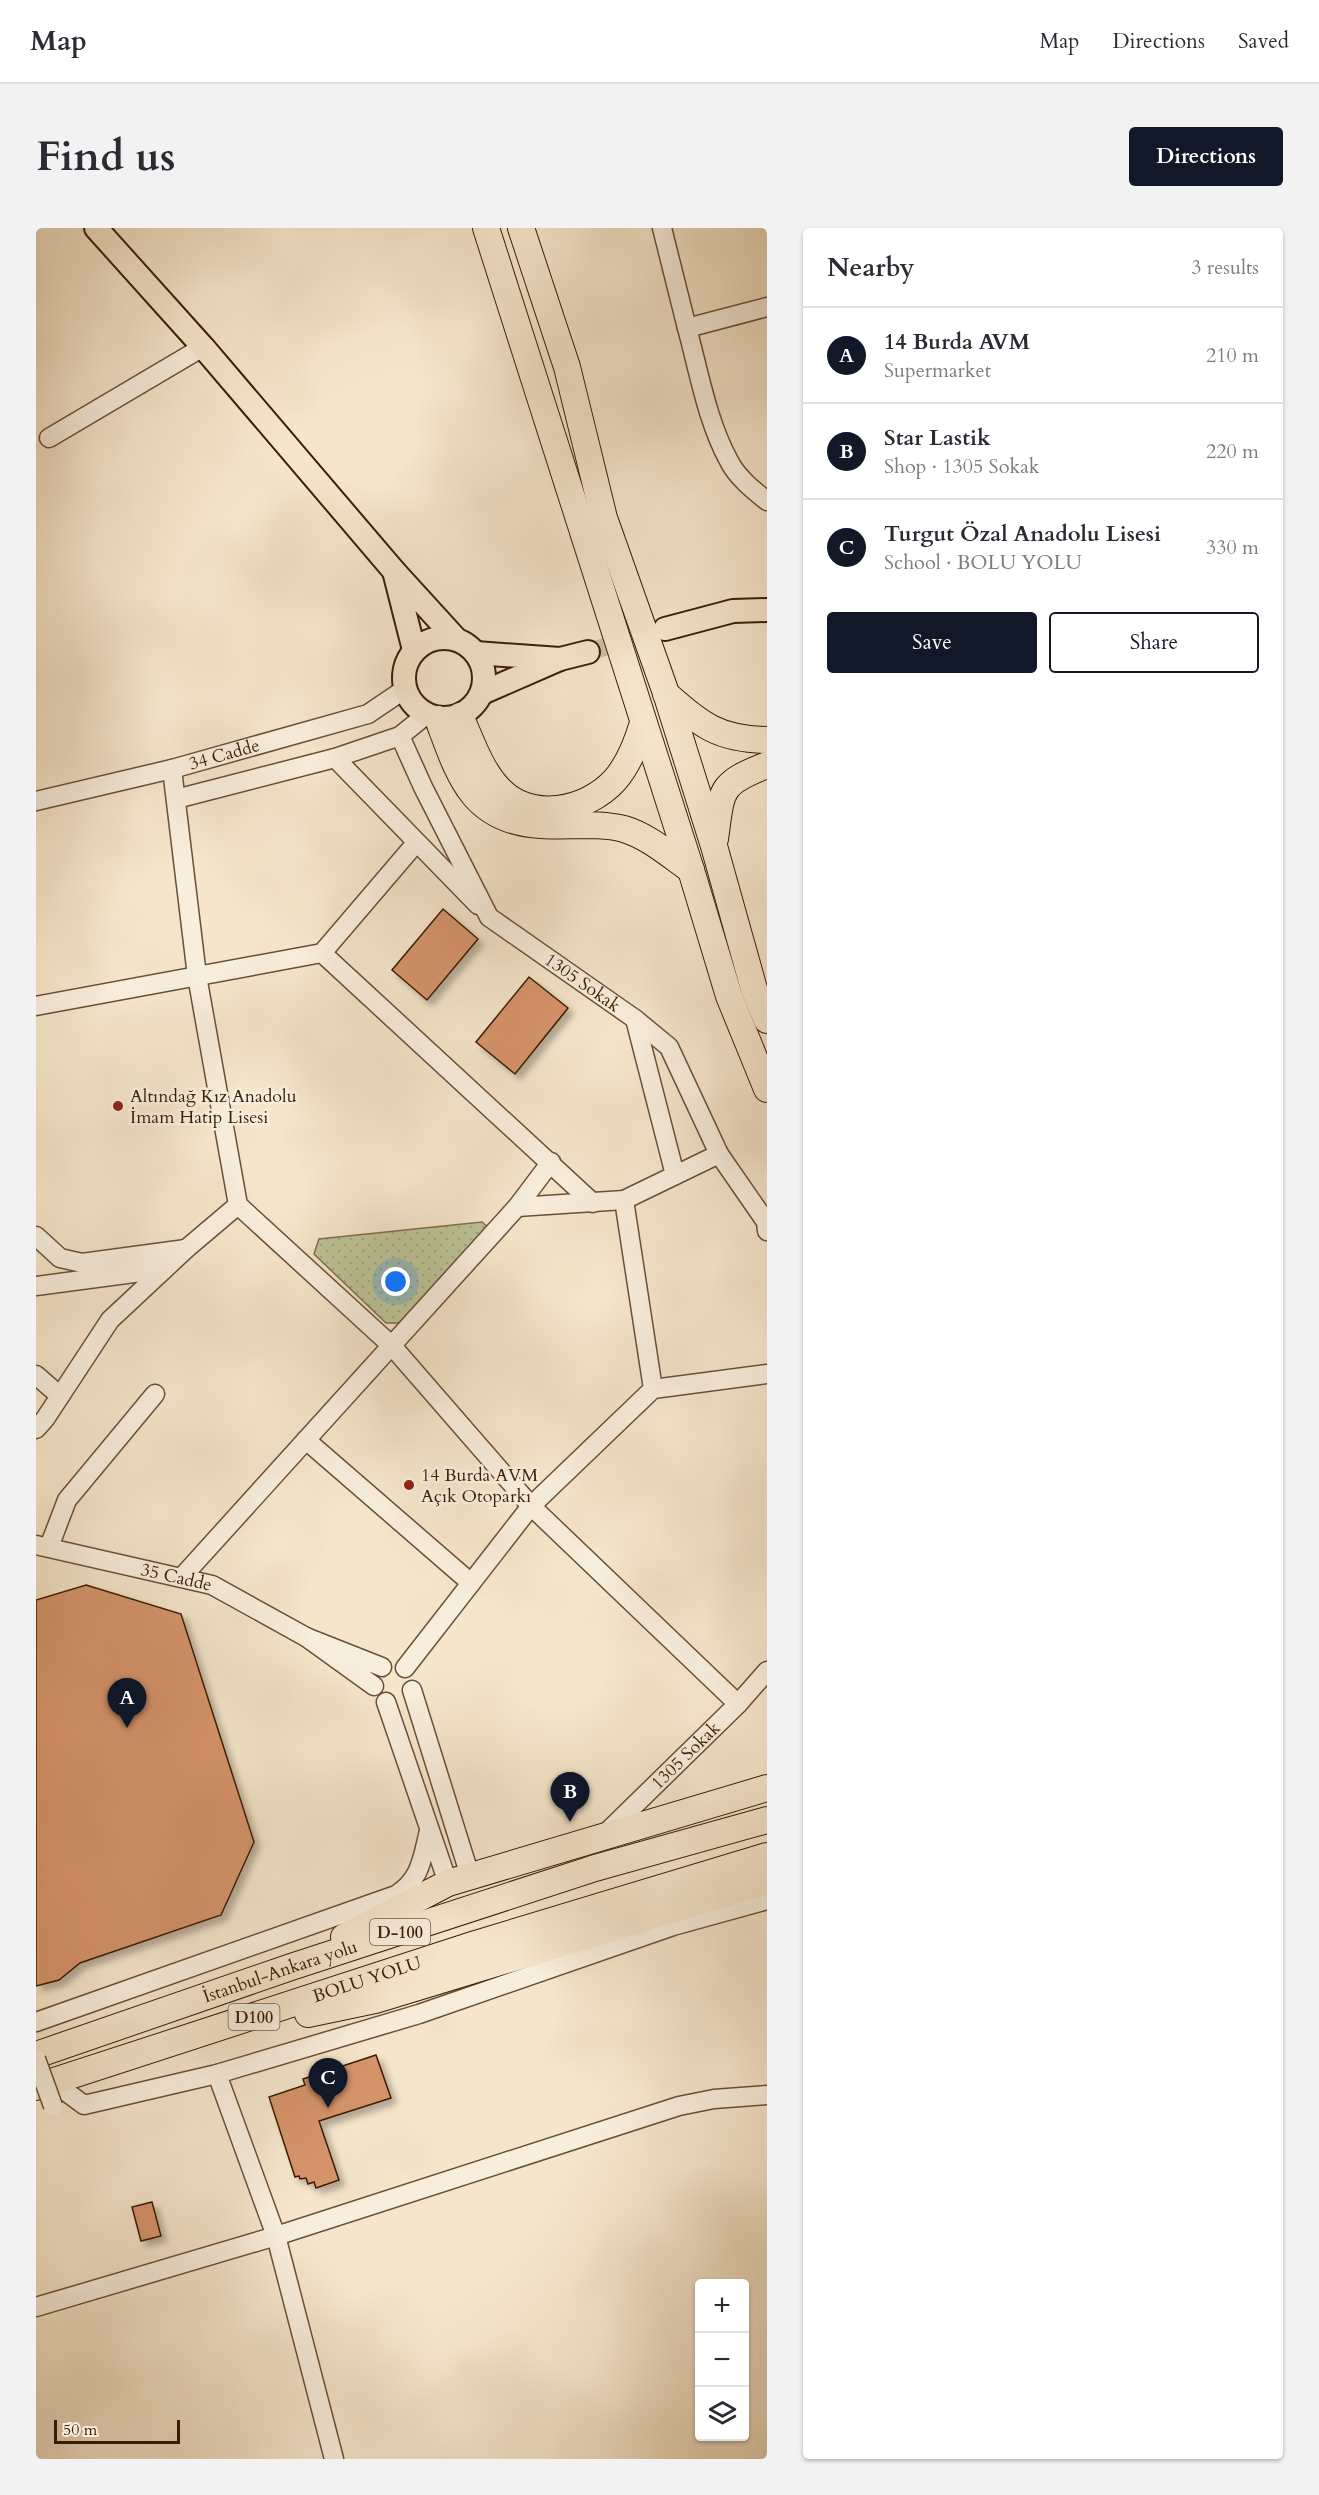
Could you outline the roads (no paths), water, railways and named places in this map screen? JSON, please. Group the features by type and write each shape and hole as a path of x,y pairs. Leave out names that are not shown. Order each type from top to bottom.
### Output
{"highway":[{"path":"486,228 729,996 767,1089"},
{"path":"521,228 567,367 604,518 666,693 714,846 754,989 767,1020"},
{"path":"666,693 692,716 718,734 767,740"},
{"path":"441,716 483,764 500,789 510,798 525,805 556,810 588,800 615,780 635,747 643,723"},
{"path":"441,716 459,776 484,807 507,818 532,824 598,825 627,830 691,870"},
{"path":"714,846 721,797 734,779 767,765"},
{"path":"291,1967 459,1880 767,1788"},
{"name":"İstanbul-Ankara yolu","path":"36,2057 291,1967 595,1868 767,1820"},
{"name":"BOLU YOLU","path":"47,2092 184,2040 472,1945 767,1856"},
{"path":"184,2040 375,2000 767,1881"}],"main road":[{"path":"96,228 203,347 394,571 456,639 476,653 560,659"},
{"path":"394,571 414,650"},
{"path":"665,628 733,610 767,610"},
{"path":"456,639 434,639 414,650 403,676 410,700 441,716 469,711 482,693 484,672 476,653"},
{"path":"482,693 560,659 588,652"}],"street":[{"path":"662,228 714,429 729,463 750,488 767,501"},
{"path":"687,328 767,307"},
{"path":"49,438 203,347"},
{"name":"34 Cadde","path":"36,801 172,769 368,714 405,689"},
{"path":"176,799 335,758 400,736 441,716"},
{"name":"1305 Sokak","path":"400,736 423,787 489,916 635,1019 669,1047 719,1154 766,1222 767,1231"},
{"path":"335,758 489,916"},
{"path":"172,769 197,976 238,1205 392,1346 531,1506 738,1704"},
{"path":"36,1006 322,953 416,843"},
{"path":"322,953 551,1162 592,1203"},
{"path":"635,1019 675,1175"},
{"path":"517,1207 624,1200 719,1154"},
{"path":"182,1577 517,1207 551,1162"},
{"path":"624,1200 653,1389"},
{"path":"36,1429 110,1320 186,1249 238,1205"},
{"path":"36,1236 60,1258 82,1263 186,1249"},
{"path":"36,1286 164,1269"},
{"path":"405,1668 531,1506 653,1389 767,1374"},
{"path":"36,1375 60,1396"},
{"path":"43,1546 67,1500 155,1394"},
{"path":"306,1440 471,1583"},
{"name":"35 Cadde","path":"43,1546 212,1585 306,1637"},
{"path":"306,1637 382,1667"},
{"path":"306,1637 374,1686"},
{"path":"412,1690 404,1700 392,1703 386,1701 378,1696 374,1686 375,1675 382,1667 394,1664 405,1668 412,1678 412,1690 459,1880"},
{"name":"1305 Sokak","path":"603,1836 738,1704 767,1671"},
{"path":"386,1701 429,1832 459,1880"},
{"path":"36,2022 396,1895 410,1886 418,1872 429,1832"},
{"path":"36,2057 47,2092 84,2105 217,2074 419,2014 673,1926 767,1900"},
{"path":"217,2074 276,2236 334,2459"},
{"path":"36,2307 276,2236 679,2106 714,2099 767,2095"}],"tunnel":[{"path":"588,652 655,632"}],"place":[{"name":"Altındağ Kız Anadolu İmam Hatip Lisesi","path":"118,1106"},
{"name":"14 Burda AVM Açık Otoparkı","path":"409,1485"},
{"name":"14 Burda AVM","path":"127,1728"},
{"name":"Star Lastik","path":"570,1822"},
{"name":"Turgut Özal Anadolu Lisesi","path":"328,2108"}]}
